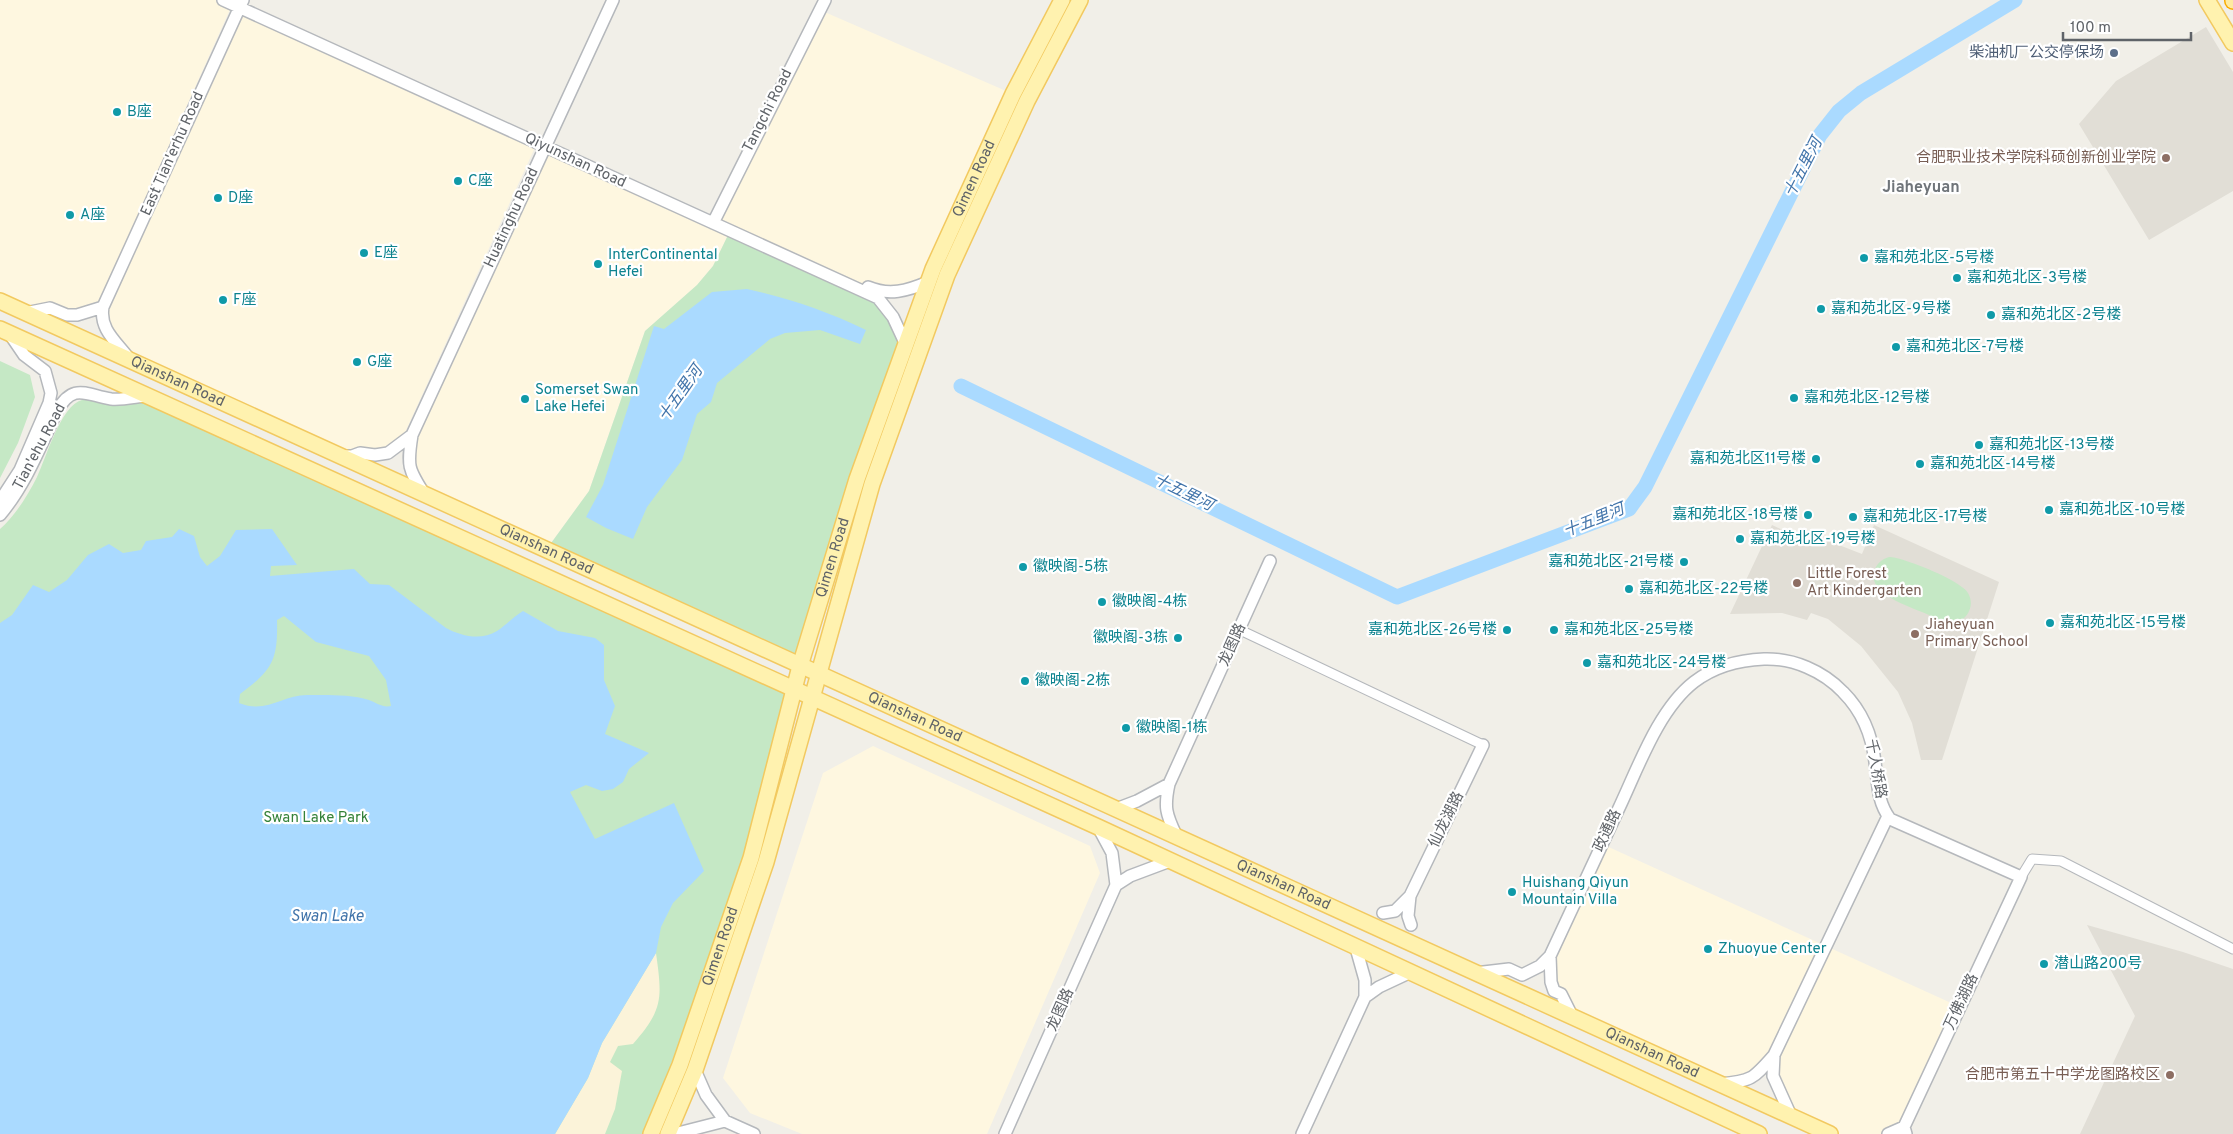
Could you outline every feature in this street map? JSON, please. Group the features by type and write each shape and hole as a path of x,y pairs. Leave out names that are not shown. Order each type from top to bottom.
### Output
{"main road":[{"path":"2207,0 2233,43"},
{"name":"Qimen Road","path":"651,1134 680,1064 750,858 800,666 857,479 928,282 1013,94 1070,2"},
{"name":"Qimen Road","path":"668,1134 695,1070 766,862 872,484 947,275 1070,2"},
{"name":"Qianshan Road","path":"0,302 818,675 1176,835 1474,973 1830,1134"},
{"name":"Qianshan Road","path":"5,331 1098,827 1759,1134"}],"street":[{"name":"Qiyunshan Road","path":"222,0 241,2 712,219 878,298 893,317 906,345"},
{"name":"Huatinghu Road","path":"425,495 412,475 408,460 412,435 612,0"},
{"name":"Tangchi Road","path":"712,219 819,0"},
{"name":"Tangchi Road","path":"712,219 825,0"},
{"name":"East Tian'erhu Road","path":"103,307 241,2"},
{"path":"712,219 874,290 897,293 928,282"},
{"path":"25,313 50,308 67,315 77,315 103,307 101,317 107,333 116,341 131,361"},
{"name":"Tian'ehu Road","path":"0,501 20,470 52,393 45,370 24,355 5,331"},
{"name":"Tian'ehu Road","path":"0,515 12,501 28,474 61,402 70,395 80,392 123,399 146,396"},
{"name":"Huatinghu Road","path":"339,456 352,456 360,453 375,455 388,453 412,435"},
{"name":"龙图路","path":"1176,835 1166,814 1165,803 1169,784 1270,561"},
{"path":"1240,630 1483,745"},
{"name":"千人桥路","path":"1654,734 1678,699 1692,683 1710,672 1729,664 1750,660 1792,661 1827,678 1854,704 1864,720 1871,740 1880,802 1888,816 1900,825 2020,877"},
{"name":"政通路","path":"1550,956 1654,734"},
{"name":"仙龙湖路","path":"1410,896 1483,745"},
{"path":"1116,809 1137,801 1169,784"},
{"path":"1719,1084 1745,1082 1759,1072 1774,1054 1888,816"},
{"path":"1098,827 1112,853 1116,885 1130,876 1170,861"},
{"path":"2020,877 2032,859 2061,861 2233,949"},
{"name":"万佛湖路","path":"1905,1131 2020,877"},
{"name":"龙图路","path":"1005,1134 1116,885"},
{"path":"1383,912 1395,911 1410,896"},
{"path":"1410,896 1408,916 1411,925"},
{"path":"1302,1134 1365,997 1365,980 1356,948"},
{"path":"1474,973 1509,970 1522,975 1540,966 1550,956"},
{"path":"1550,956 1551,982 1554,991 1561,994 1573,1018"},
{"path":"1365,997 1379,987 1411,972"},
{"path":"1774,1054 1773,1076 1791,1116"},
{"path":"695,1070 706,1095 725,1121 754,1134"},
{"path":"674,1134 725,1121"},
{"path":"1888,1134 1905,1131"}],"shaded area":[{"path":"0,0 223,0 232,5 105,288 240,8 537,143 402,439 388,453 352,456 131,361 116,341 103,307 84,312 50,308 25,313 0,301"},
{"path":"820,10 1013,94 928,282 874,290 716,217"},
{"name":"合肥职业技术学院科硕创新创业学院","path":"2206,27 2233,72 2233,191 2149,240 2079,124 2116,81"},
{"path":"545,147 730,231 713,266 697,285 645,331 589,491 546,550 425,495 412,475 412,435"},
{"name":"Jiaheyuan Primary School","path":"1772,525 1817,546 1821,538 1862,554 1874,525 1999,582 1942,760 1921,760 1912,723 1898,692 1861,646 1828,619 1811,613 1807,620 1782,613 1730,614"},
{"path":"873,746 1090,846 1100,873 987,1134 802,1134 750,1113 723,1078 823,773"},
{"path":"1602,844 1960,1007 1904,1127 1888,1134 1830,1134 1791,1116 1779,1094 1774,1055 1759,1072 1719,1084 1573,1018 1554,991 1550,956"},
{"name":"合肥市第五十中学龙图路校区","path":"2087,925 2183,952 2233,969 2233,1134 2080,1134 2135,1016"}],"green space":[{"path":"730,231 878,298 906,345 800,666 546,550 589,491 645,331 697,285 713,266"},
{"path":"0,361 30,375 35,397 18,443 0,478"},
{"name":"Swan Lake","path":"146,396 794,689 751,858 651,1134 0,1134 0,529 16,512 30,491 55,433 67,411 74,404 86,399 112,402"},
{"path":"1889,557 1932,570 1955,582 1968,593 1971,603 1968,613 1956,622 1945,622 1884,594 1874,580 1874,572 1880,562"}],"sand":[{"path":"656,953 660,992 658,1002 651,1021 643,1032 633,1044 618,1046 610,1062 622,1071 615,1109 605,1134 555,1134 588,1078 602,1043"}],"water":[{"path":"747,289 807,306 866,330 860,344 820,330 785,333 770,339 717,383 711,402 697,414 682,460 647,507 633,539 586,517 603,485 654,326 664,329 712,292"},
{"name":"Swan Lake","path":"179,529 194,536 200,557 207,566 220,556 236,530 272,529 297,565 271,566 270,576 354,569 370,584 389,585 446,628 458,633 478,637 491,634 523,611 558,631 595,638 604,645 604,680 615,706 605,734 649,753 629,769 623,782 613,789 602,791 586,785 570,792 595,839 674,803 704,871 673,903 661,927 656,953 602,1043 588,1078 555,1134 0,1134 0,623 12,615 33,585 49,592 67,580 88,555 109,544 123,553 141,550 146,541 172,537","holes":["284,616 316,642 369,656 386,680 391,706 383,706 362,698 330,695 298,696 258,706 239,703 240,694 259,678 271,663 276,645 277,620"]}],"waterway":[{"name":"十五里河","path":"961,386 1397,597 1629,509 1645,487 1820,135 1839,111 1861,93 2015,0"}],"place":[{"name":"柴油机厂公交停保场","path":"2114,53"},
{"name":"B座","path":"117,112"},
{"name":"合肥职业技术学院科硕创新创业学院","path":"2166,158"},
{"name":"C座","path":"458,181"},
{"name":"D座","path":"218,198"},
{"name":"A座","path":"70,215"},
{"name":"E座","path":"364,253"},
{"name":"嘉和苑北区-5号楼","path":"1864,258"},
{"name":"InterContinental Hefei","path":"598,264"},
{"name":"嘉和苑北区-3号楼","path":"1957,278"},
{"name":"F座","path":"223,300"},
{"name":"嘉和苑北区-9号楼","path":"1821,309"},
{"name":"嘉和苑北区-2号楼","path":"1991,315"},
{"name":"嘉和苑北区-7号楼","path":"1896,347"},
{"name":"G座","path":"357,362"},
{"name":"嘉和苑北区-12号楼","path":"1794,398"},
{"name":"Somerset Swan Lake Hefei","path":"525,399"},
{"name":"嘉和苑北区-13号楼","path":"1979,445"},
{"name":"嘉和苑北区11号楼","path":"1816,459"},
{"name":"嘉和苑北区-14号楼","path":"1920,464"},
{"name":"嘉和苑北区-10号楼","path":"2049,510"},
{"name":"嘉和苑北区-18号楼","path":"1808,515"},
{"name":"嘉和苑北区-17号楼","path":"1853,517"},
{"name":"嘉和苑北区-19号楼","path":"1740,539"},
{"name":"嘉和苑北区-21号楼","path":"1684,562"},
{"name":"徽映阁-5栋","path":"1023,567"},
{"name":"Little Forest Art Kindergarten","path":"1797,583"},
{"name":"嘉和苑北区-22号楼","path":"1629,589"},
{"name":"徽映阁-4栋","path":"1102,602"},
{"name":"嘉和苑北区-15号楼","path":"2050,623"},
{"name":"嘉和苑北区-26号楼","path":"1507,630"},
{"name":"嘉和苑北区-25号楼","path":"1554,630"},
{"name":"Jiaheyuan Primary School","path":"1915,634"},
{"name":"徽映阁-3栋","path":"1178,638"},
{"name":"嘉和苑北区-24号楼","path":"1587,663"},
{"name":"徽映阁-2栋","path":"1025,681"},
{"name":"徽映阁-1栋","path":"1126,728"},
{"name":"Huishang Qiyun Mountain Villa","path":"1512,892"},
{"name":"Zhuoyue Center","path":"1708,949"},
{"name":"潜山路200号","path":"2044,964"},
{"name":"合肥市第五十中学龙图路校区","path":"2170,1075"}],"district":[{"name":"Jiaheyuan","path":"1921,188"}],"park label":[{"name":"Swan Lake Park","path":"316,818"}]}
